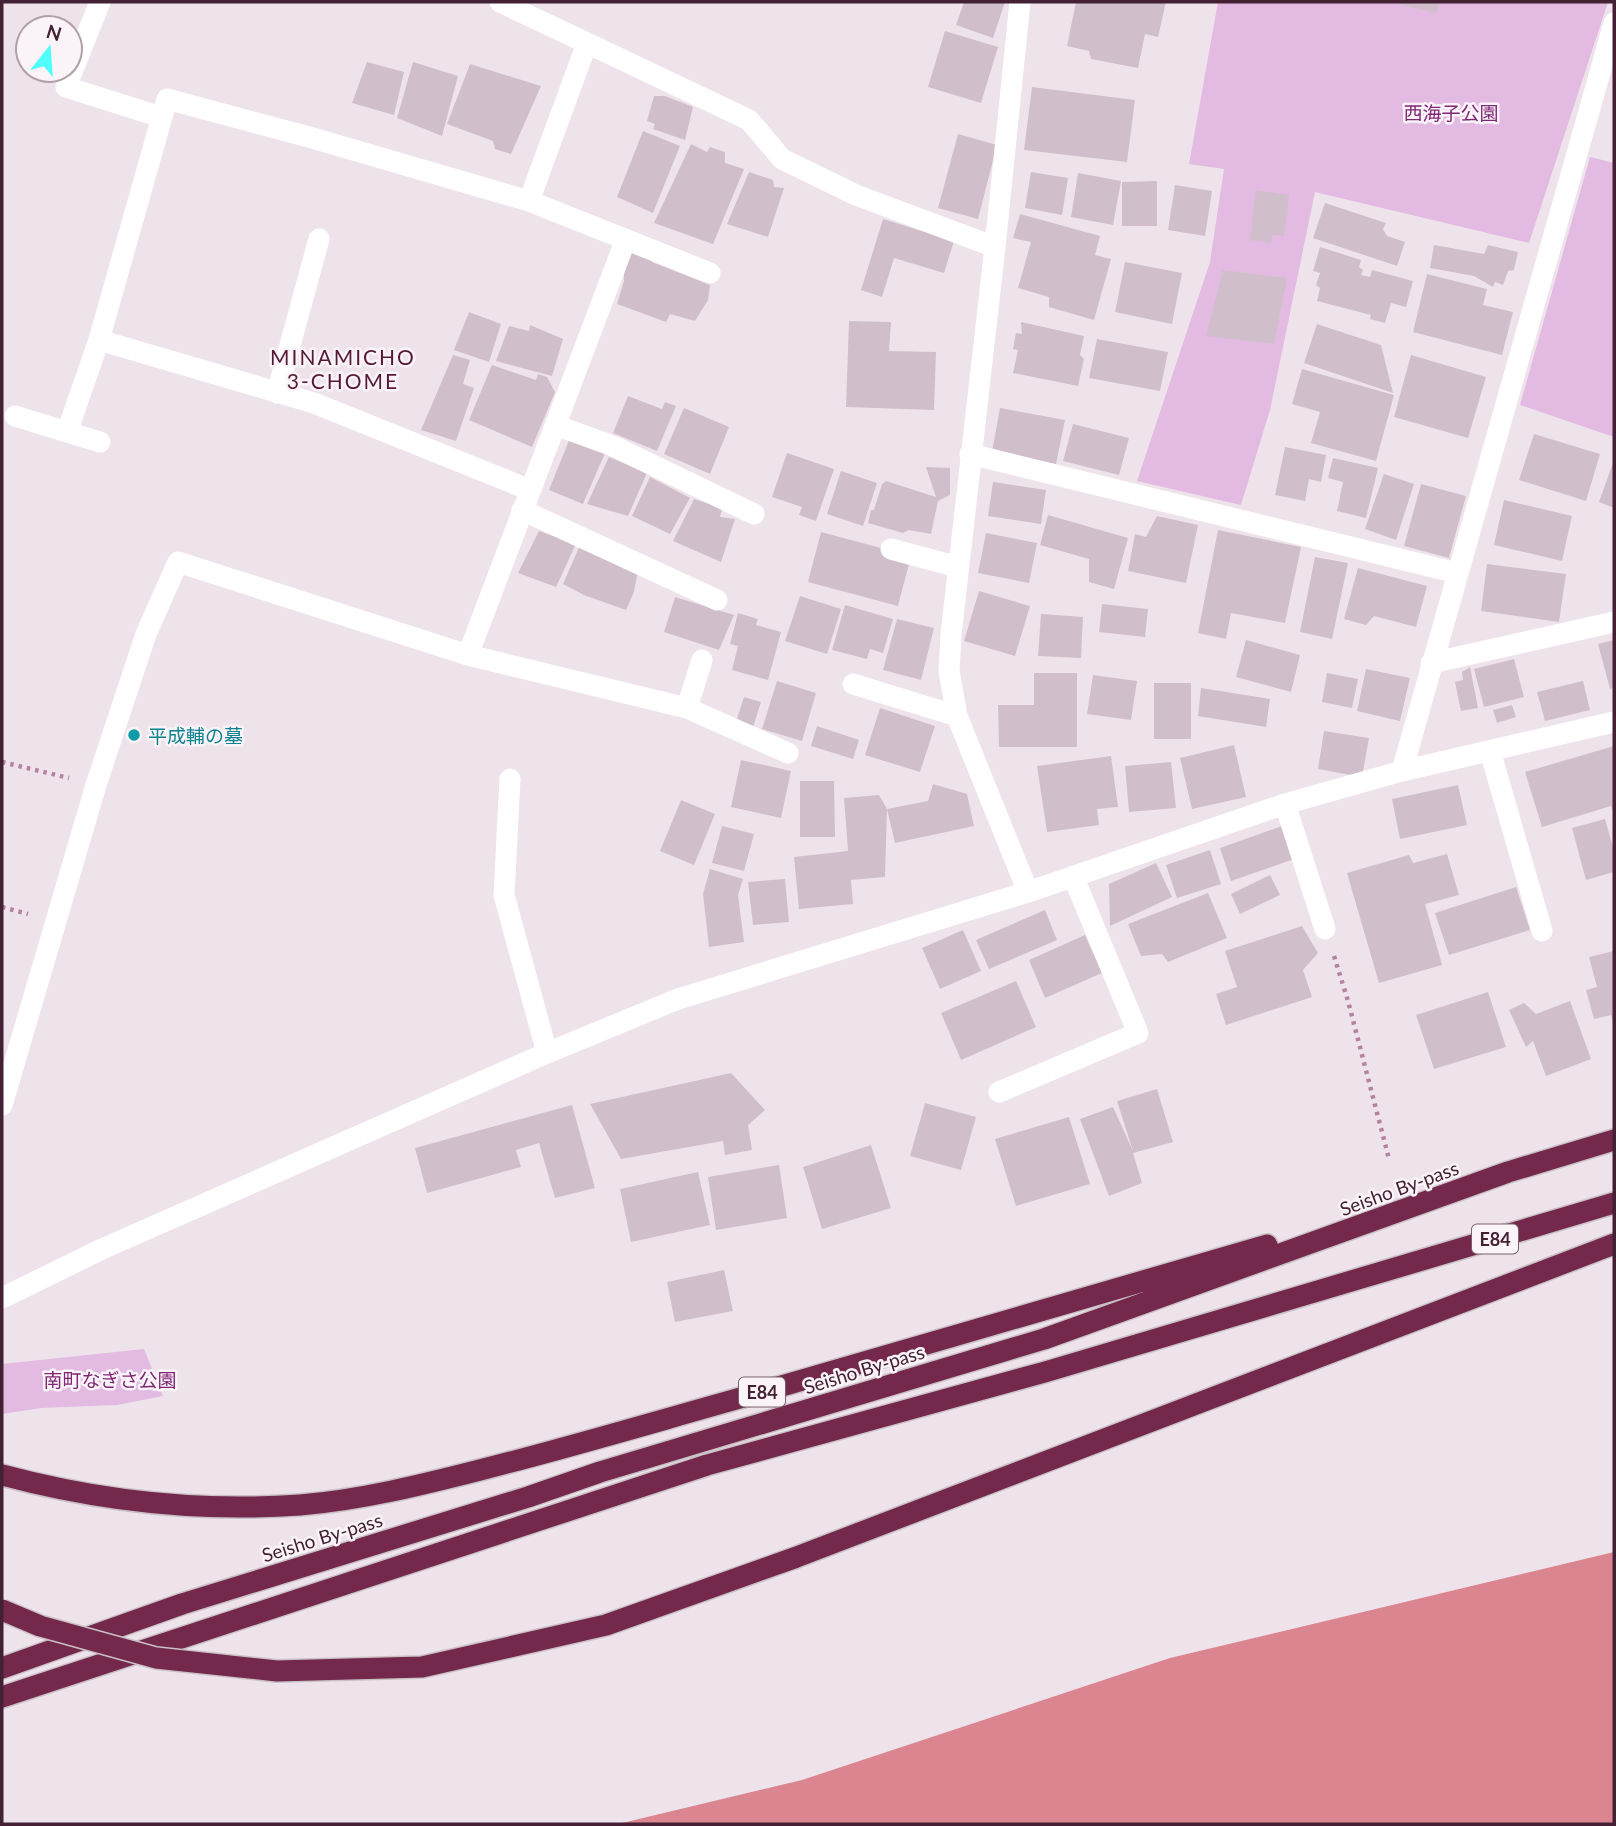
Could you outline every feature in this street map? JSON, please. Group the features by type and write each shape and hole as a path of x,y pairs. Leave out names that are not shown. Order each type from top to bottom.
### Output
{"highway":[{"name":"Seisho By-pass","path":"2,1668 183,1604 528,1497 600,1472 1044,1339 1508,1172 1614,1140"},
{"name":"E84","path":"2,1475 53,1489 116,1499 195,1506 301,1504 410,1488 512,1462 1039,1313 1508,1172"},
{"name":"E84","path":"2,1698 707,1465 1045,1372 1614,1203"},
{"name":"E84","path":"2,1610 40,1626 156,1658 277,1671 422,1667 606,1625 782,1562 1614,1244"},
{"path":"2,1466 53,1489"}],"street":[{"path":"100,2 66,87 161,117"},
{"path":"500,2 749,120 782,159 856,194 995,247"},
{"path":"1020,2 958,566 949,671 957,716 1028,892"},
{"path":"1402,771 1614,23"},
{"path":"529,201 587,43"},
{"path":"67,432 99,340 167,99 529,201 710,273"},
{"path":"277,393 319,239"},
{"path":"468,655 626,239"},
{"path":"99,340 314,403 526,500 717,600"},
{"path":"15,416 100,442"},
{"path":"555,425 613,446 754,514"},
{"path":"970,454 1457,573"},
{"path":"891,549 958,566"},
{"path":"2,1105 96,785 146,634 178,562 468,655 687,708 788,753"},
{"path":"1431,663 1614,622"},
{"path":"687,708 702,660"},
{"path":"853,684 957,716"},
{"path":"2,1298 102,1249 547,1053 678,999 1028,892 1285,804 1402,771 1614,722"},
{"path":"1490,751 1542,931"},
{"path":"510,779 504,895 547,1053"},
{"path":"1285,804 1325,929"},
{"path":"999,1092 1138,1032 1073,876"}],"path":[{"path":"2,762 96,785"},
{"path":"1325,929 1348,1001 1389,1160"}],"green space":[{"name":"西海子公園","path":"1218,2 1608,2 1529,243 1315,192 1270,410 1241,505 1137,481 1210,262 1224,169 1189,164"},
{"path":"1590,157 1614,163 1614,437 1520,405"},
{"name":"南町なぎさ公園","path":"144,1349 163,1396 117,1405 41,1408 2,1414 2,1364"}],"shaded area":[{"path":"1614,1552 1614,1824 618,1824 802,1780 1170,1658"}],"building":[{"path":"964,2 1005,2 993,38 956,25"},
{"path":"1076,2 1166,2 1158,37 1145,34 1138,68 1091,59 1089,51 1067,46"},
{"path":"1391,2 1439,2 1436,13"},
{"path":"945,31 998,47 981,103 928,87"},
{"path":"367,62 404,72 394,115 352,103"},
{"path":"413,62 458,76 442,136 397,118"},
{"path":"470,64 541,86 511,154 495,149 493,141 447,124"},
{"path":"1032,87 1135,100 1127,162 1024,150"},
{"path":"654,96 665,96 693,107 685,140 653,129 655,124 647,121"},
{"path":"643,131 680,146 653,213 617,197"},
{"path":"958,134 997,145 978,219 938,208"},
{"path":"691,144 707,152 710,147 725,152 725,163 744,169 713,244 654,223"},
{"path":"749,172 773,180 774,187 784,188 768,237 727,224"},
{"path":"1031,172 1068,178 1062,215 1025,208"},
{"path":"1078,173 1121,181 1113,225 1071,217"},
{"path":"1157,181 1157,226 1122,226 1122,182"},
{"path":"1175,185 1212,191 1205,236 1168,230"},
{"path":"1256,190 1289,195 1284,236 1272,235 1271,243 1250,240"},
{"path":"1325,203 1386,223 1383,229 1387,236 1405,242 1397,266 1313,238"},
{"path":"1020,214 1100,236 1095,255 1111,259 1094,320 1049,307 1049,297 1018,288 1031,242 1013,238"},
{"path":"883,219 954,241 944,273 894,258 882,297 861,290"},
{"path":"1434,245 1484,254 1488,245 1518,252 1514,270 1508,271 1503,285 1495,282 1493,287 1474,276 1430,268"},
{"path":"1320,247 1361,260 1361,275 1370,277 1372,270 1413,281 1406,307 1391,303 1385,323 1370,319 1371,315 1317,301 1320,288 1316,285 1320,273 1313,271"},
{"path":"631,251 653,257 652,262 710,285 708,300 695,321 670,314 666,322 617,304"},
{"path":"1125,262 1182,273 1172,324 1115,312"},
{"path":"1223,270 1287,278 1274,344 1206,336"},
{"path":"1427,274 1487,289 1483,305 1513,312 1502,355 1413,332"},
{"path":"469,312 501,324 489,362 454,350"},
{"path":"849,321 891,322 889,351 936,352 934,410 846,407"},
{"path":"1021,322 1084,336 1080,355 1084,359 1078,386 1013,373 1018,350 1013,349 1016,333 1022,334"},
{"path":"1317,324 1381,345 1393,393 1304,363"},
{"path":"530,325 563,339 552,376 496,361 509,326 529,331"},
{"path":"1097,339 1168,352 1160,391 1089,378"},
{"path":"453,355 470,360 463,384 474,388 456,441 421,430"},
{"path":"1411,355 1486,377 1468,438 1394,417"},
{"path":"492,365 536,380 538,374 547,377 555,392 532,447 469,420"},
{"path":"1302,369 1394,395 1376,461 1311,443 1320,412 1292,404"},
{"path":"628,396 662,409 665,402 676,406 657,451 613,433"},
{"path":"684,408 729,427 710,474 664,454"},
{"path":"1000,408 1065,420 1056,464 992,452"},
{"path":"1073,424 1129,438 1119,475 1063,461"},
{"path":"1534,434 1600,454 1586,501 1519,480"},
{"path":"570,438 605,453 583,504 549,490"},
{"path":"1285,447 1326,455 1321,482 1309,479 1305,501 1275,495"},
{"path":"787,453 834,469 816,521 799,515 802,507 772,497"},
{"path":"609,457 647,473 628,516 587,504"},
{"path":"1333,458 1378,468 1366,518 1337,511 1343,482 1328,478"},
{"path":"1614,460 1614,508 1599,502"},
{"path":"926,467 950,468 950,495 938,501 931,534 909,530 903,533 868,523 882,484 886,481 936,497"},
{"path":"841,471 877,483 863,526 827,514"},
{"path":"1384,474 1414,484 1396,540 1365,529"},
{"path":"650,477 690,498 670,534 632,516"},
{"path":"993,482 1046,490 1041,524 988,516"},
{"path":"1421,484 1466,496 1449,558 1404,546"},
{"path":"694,499 722,508 720,517 735,519 721,562 673,541"},
{"path":"1504,500 1572,516 1562,561 1494,545"},
{"path":"1048,515 1128,538 1114,589 1089,582 1089,559 1040,545"},
{"path":"1157,516 1198,525 1186,583 1128,571 1135,534 1146,537"},
{"path":"1218,530 1301,547 1285,623 1231,613 1226,639 1198,633"},
{"path":"539,531 576,544 556,587 518,573"},
{"path":"821,532 911,556 898,606 808,582"},
{"path":"986,533 1037,543 1029,583 978,573"},
{"path":"580,545 638,570 634,592 626,610 584,595 563,584"},
{"path":"1315,557 1348,563 1332,639 1300,632"},
{"path":"1487,564 1566,574 1559,622 1481,611"},
{"path":"1358,568 1427,586 1416,627 1374,616 1366,625 1344,619"},
{"path":"979,591 1030,606 1015,656 964,641"},
{"path":"800,596 841,609 827,654 785,641"},
{"path":"675,597 734,615 719,650 664,632"},
{"path":"1102,604 1148,609 1145,637 1099,632"},
{"path":"845,605 893,619 883,653 870,649 867,659 832,650"},
{"path":"738,613 758,619 756,625 781,632 768,680 732,670 738,646 730,644"},
{"path":"1041,614 1083,617 1081,658 1038,656"},
{"path":"897,619 934,628 921,680 883,670"},
{"path":"1246,640 1300,655 1291,692 1236,677"},
{"path":"1614,640 1614,687 1610,689 1598,644"},
{"path":"1514,659 1524,697 1484,707 1474,669"},
{"path":"1470,667 1478,708 1461,711 1455,682 1463,680 1462,672"},
{"path":"1366,669 1410,678 1400,721 1357,711"},
{"path":"1034,673 1077,673 1077,747 999,747 998,705 1034,705"},
{"path":"1327,673 1358,679 1352,708 1322,702"},
{"path":"1093,675 1137,681 1131,720 1087,714"},
{"path":"777,681 816,693 802,741 762,729"},
{"path":"1583,681 1590,710 1545,721 1537,692"},
{"path":"1154,683 1191,683 1191,739 1154,739"},
{"path":"1201,688 1270,699 1266,727 1198,716"},
{"path":"744,697 761,702 753,727 736,722"},
{"path":"1512,705 1516,717 1497,723 1493,710"},
{"path":"880,708 935,726 920,772 865,755"},
{"path":"817,726 859,740 853,759 811,746"},
{"path":"1324,731 1369,738 1362,777 1318,769"},
{"path":"1234,745 1246,797 1192,809 1180,758"},
{"path":"1614,746 1614,814 1611,806 1542,827 1525,772"},
{"path":"1111,756 1118,807 1097,809 1099,825 1047,832 1037,766"},
{"path":"741,760 791,771 781,818 731,807"},
{"path":"1171,762 1176,808 1129,812 1125,766"},
{"path":"800,781 834,781 835,837 800,837"},
{"path":"933,784 967,794 974,826 895,843 887,809 928,801"},
{"path":"1458,785 1467,825 1400,839 1392,799"},
{"path":"879,795 887,809 885,877 851,880 853,904 799,909 794,857 848,851 844,798"},
{"path":"681,800 715,814 694,865 660,851"},
{"path":"1605,819 1614,851 1614,872 1586,880 1572,828"},
{"path":"722,826 754,834 744,871 712,863"},
{"path":"1282,826 1294,859 1231,881 1220,848"},
{"path":"1210,850 1221,884 1177,898 1166,865"},
{"path":"1447,854 1459,895 1425,904 1442,965 1379,983 1347,873 1409,855 1413,863"},
{"path":"1156,863 1172,897 1110,926 1109,884"},
{"path":"710,869 743,879 738,895 744,942 709,947 703,894"},
{"path":"1270,875 1280,895 1240,914 1231,894"},
{"path":"785,879 789,922 753,925 748,882"},
{"path":"1516,887 1530,930 1449,955 1435,913"},
{"path":"1208,893 1227,938 1168,962 1162,954 1141,956 1128,924"},
{"path":"1045,910 1057,940 989,969 976,940"},
{"path":"1302,926 1318,953 1303,970 1312,997 1226,1025 1216,994 1237,987 1225,951"},
{"path":"963,930 981,971 940,989 922,948"},
{"path":"1085,935 1102,973 1045,998 1029,960"},
{"path":"1614,951 1613,1023 1611,1015 1594,1019 1586,990 1597,987 1589,957"},
{"path":"1016,981 1036,1027 961,1060 941,1013"},
{"path":"1488,992 1506,1047 1434,1069 1416,1015"},
{"path":"1570,1001 1591,1059 1546,1076 1533,1041 1526,1047 1509,1010 1524,1003 1536,1014"},
{"path":"731,1073 765,1110 748,1125 752,1150 725,1155 723,1141 621,1159 590,1104"},
{"path":"1157,1089 1173,1142 1133,1153 1142,1183 1109,1196 1080,1119 1113,1107 1133,1151 1117,1101"},
{"path":"925,1103 976,1117 961,1170 910,1156"},
{"path":"572,1105 595,1188 555,1198 539,1143 516,1150 521,1167 427,1193 415,1148"},
{"path":"1069,1117 1090,1184 1016,1206 995,1139"},
{"path":"871,1145 891,1208 822,1229 803,1167"},
{"path":"779,1165 787,1218 716,1230 708,1177"},
{"path":"698,1172 710,1225 631,1242 620,1189"},
{"path":"724,1270 733,1311 675,1322 667,1282"}],"place":[{"name":"平成輔の墓","path":"134,735"}],"district":[{"name":"MINAMICHO 3-CHOME","path":"343,368"}]}
